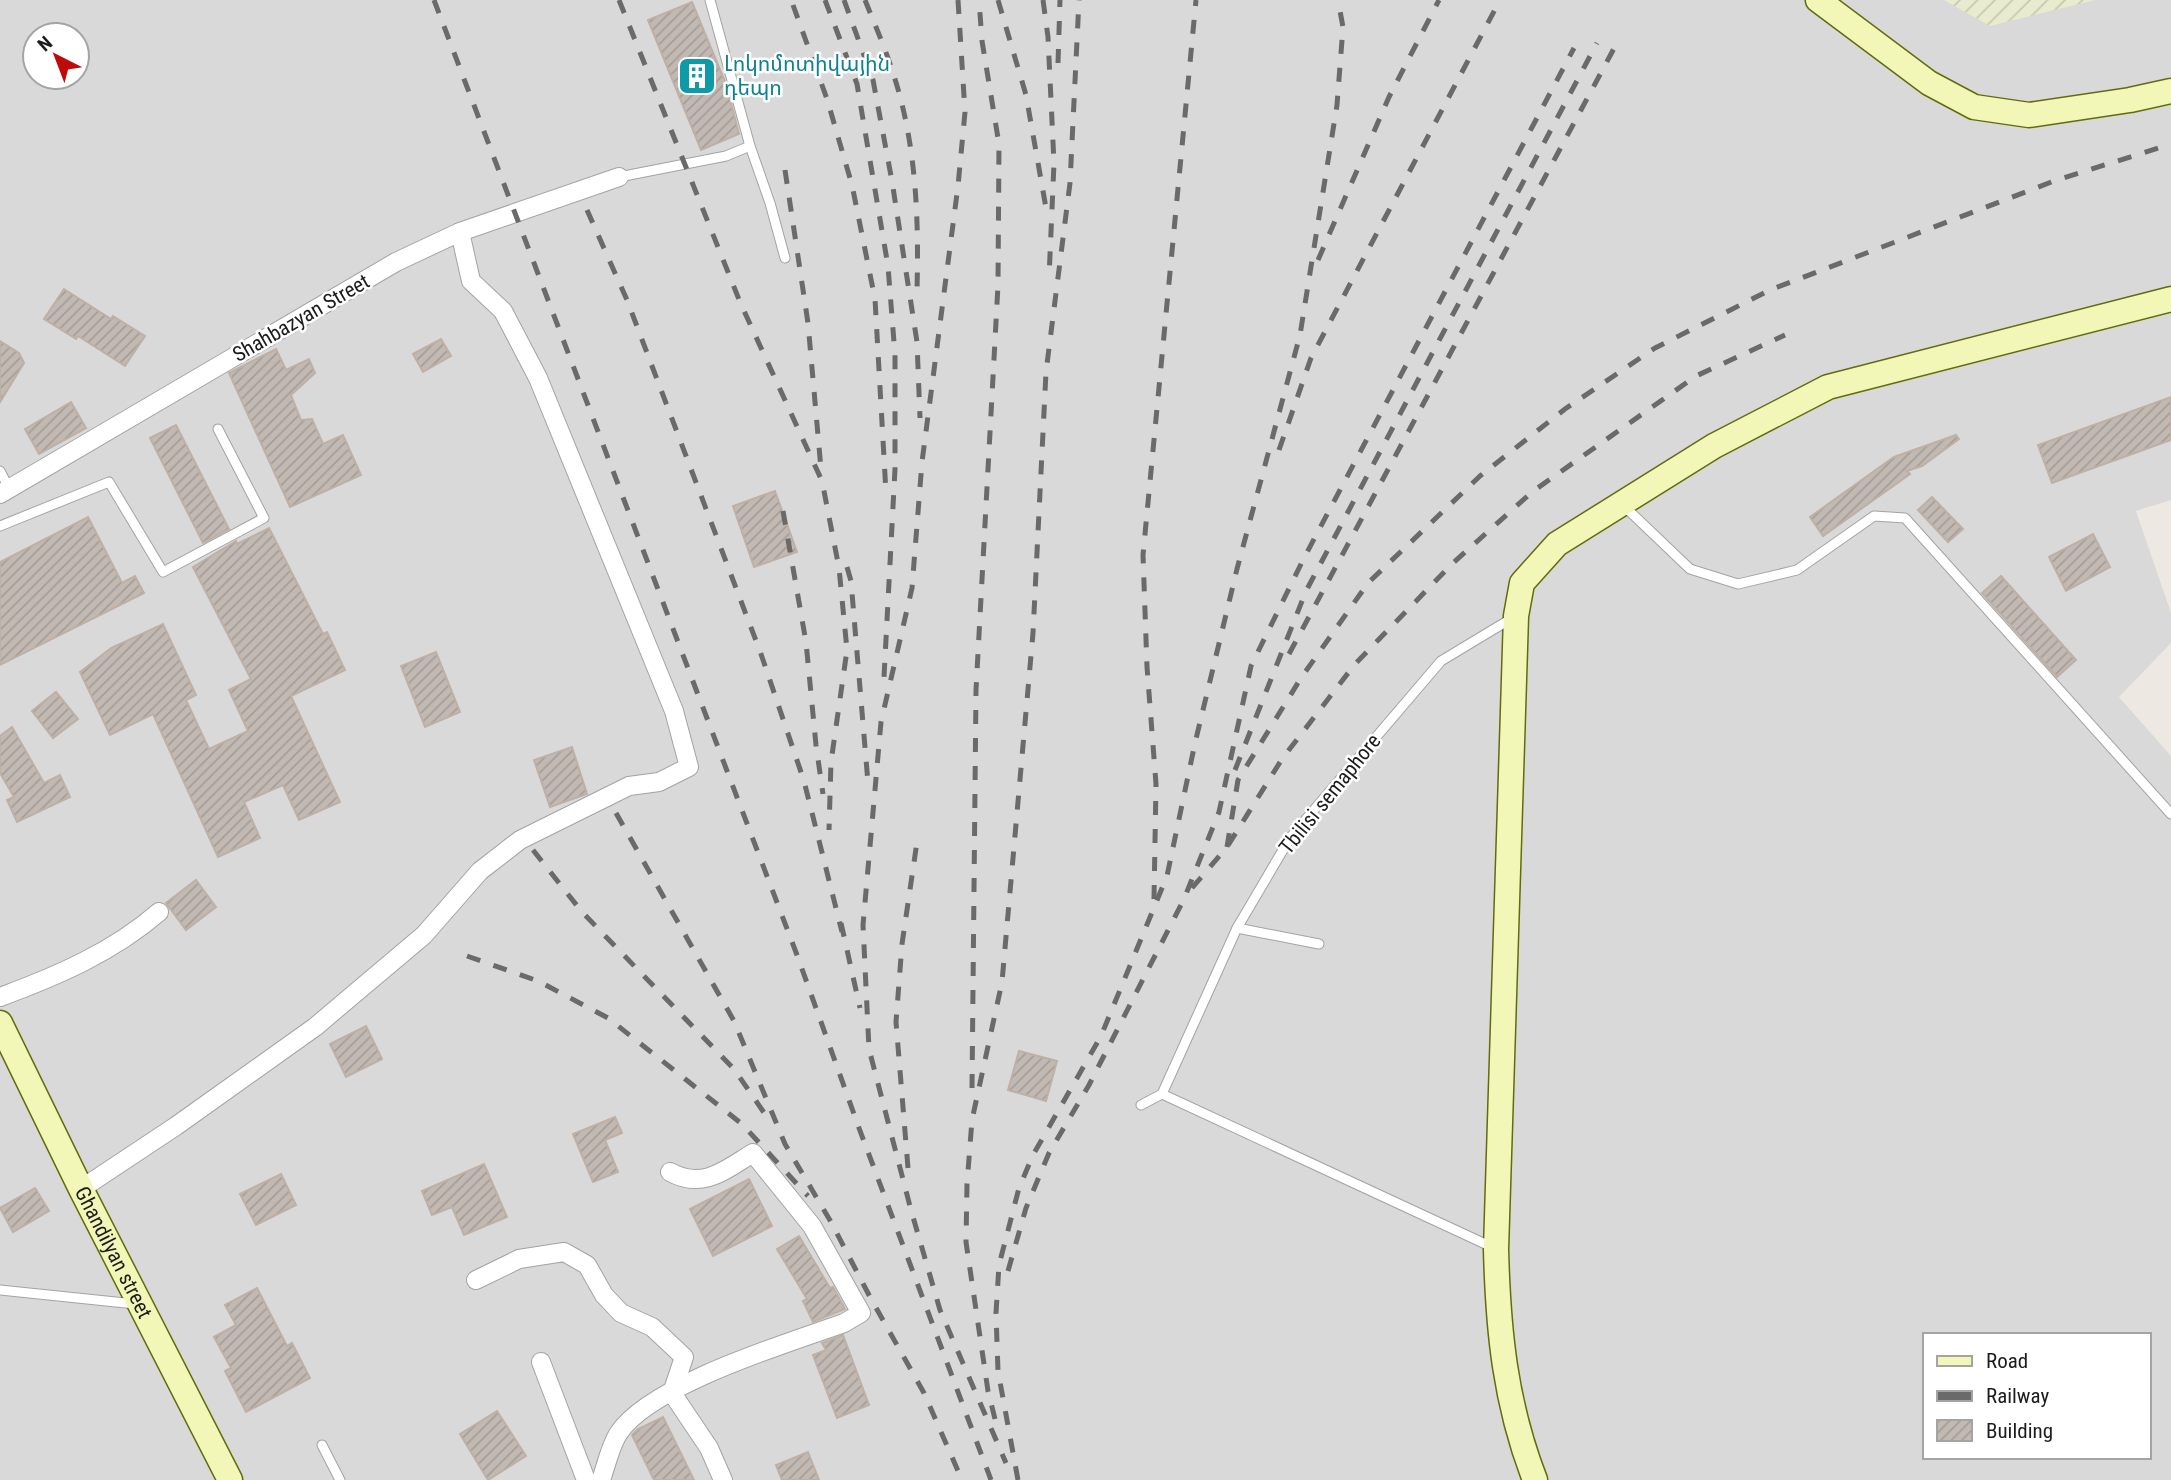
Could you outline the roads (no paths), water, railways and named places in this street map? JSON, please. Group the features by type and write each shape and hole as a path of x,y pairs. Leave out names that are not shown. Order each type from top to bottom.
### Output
{"street":[{"path":"1818,0 1929,83 1975,107 2029,115 2171,91"},
{"name":"Shahbazyan Street","path":"4,491 396,262 460,232 619,177"},
{"path":"81,1189 176,1126 315,1027 424,936 480,871 520,840 629,786 659,782 689,767 674,711 538,378 503,311 471,281 460,232"},
{"path":"1535,1480 1521,1443 1507,1386 1497,1314 1496,1249 1516,616 1522,583 1557,544 1620,503 1714,446 1828,387 2171,299"},
{"path":"0,997 60,975 138,930 159,912"},
{"name":"Ghandilyan street","path":"0,1023 81,1189 230,1480"},
{"path":"601,1480 618,1434 646,1406 717,1369 844,1323 861,1313 812,1226 753,1153 709,1179 684,1180 670,1172"},
{"path":"476,1280 519,1259 564,1252 587,1265 604,1295 621,1313 652,1327 684,1357 671,1393"},
{"path":"541,1362 586,1480"},
{"path":"671,1393 709,1448 723,1480"}],"lane":[{"path":"710,0 750,146 770,202 785,258"},
{"path":"619,177 726,156 750,146"},
{"path":"0,526 109,482 163,572 264,518 218,429"},
{"path":"0,471 4,491"},
{"path":"1620,503 1689,569 1738,584 1797,570 1874,516 1905,518 2171,814"},
{"name":"Tbilisi semaphore","path":"1162,1094 1237,928 1290,838 1441,661 1516,616"},
{"path":"1237,928 1319,944"},
{"path":"1141,1105 1162,1094 1496,1249"},
{"path":"0,1290 140,1304"},
{"path":"322,1445 340,1480"}],"railway":[{"path":"434,0 797,955 991,1480"},
{"path":"619,0 740,302 822,481 839,568 847,650 831,762 829,830"},
{"path":"825,0 857,84 888,266 895,355 895,469 884,677"},
{"path":"844,0 873,80 892,181 917,342 920,418"},
{"path":"865,0 891,66 907,128 916,208 917,289"},
{"path":"958,0 965,112 958,186 922,462 912,588 881,722 863,925 869,1049 911,1210 940,1310 1006,1463"},
{"path":"972,1088 976,690 998,285 999,144 982,41 979,0"},
{"path":"998,0 1026,95 1046,208"},
{"path":"1043,0 1048,37 1054,163 1049,278"},
{"path":"1058,63 1060,0"},
{"path":"995,1419 988,1391 966,1242 967,1184 972,1120 1002,982 1033,633 1046,372 1070,183 1079,0"},
{"path":"1154,899 1156,784 1147,667 1143,555 1196,0"},
{"path":"1018,1480 998,1371 996,1313 999,1265 1019,1188 1033,1155 1101,1036 1167,876 1195,743 1237,569 1300,335 1337,105 1343,27 1338,0"},
{"path":"1318,260 1389,97 1439,0"},
{"path":"1279,450 1311,358 1500,0"},
{"path":"793,5 827,99 852,185 875,299 886,493"},
{"path":"1289,654 1618,41"},
{"path":"1235,770 1306,591 1597,43"},
{"path":"1008,1271 1026,1208 1049,1153 1089,1085 1184,899 1219,812 1251,666 1304,558 1574,48"},
{"path":"1227,847 1238,780 1301,678 1368,583 1480,476 1565,409 1655,348 1770,290 2054,181 2171,144"},
{"path":"785,170 808,323 821,469"},
{"path":"587,210 627,300 761,654 804,781 842,932"},
{"path":"1192,888 1227,847 1282,759 1355,664 1453,563 1532,492 1696,376 1785,335"},
{"path":"783,511 806,642 823,794"},
{"path":"847,567 851,581 868,783"},
{"path":"616,813 734,1021 785,1144 831,1222 924,1393 962,1480"},
{"path":"908,1168 896,1022 902,944 918,835"},
{"path":"533,850 582,912 734,1069 767,1117"},
{"path":"841,923 860,1008"},
{"path":"467,956 538,981 608,1018 742,1124 808,1196"}],"place":[{"name":"Լոկոմոտիվային դեպո","path":"697,76"}]}
